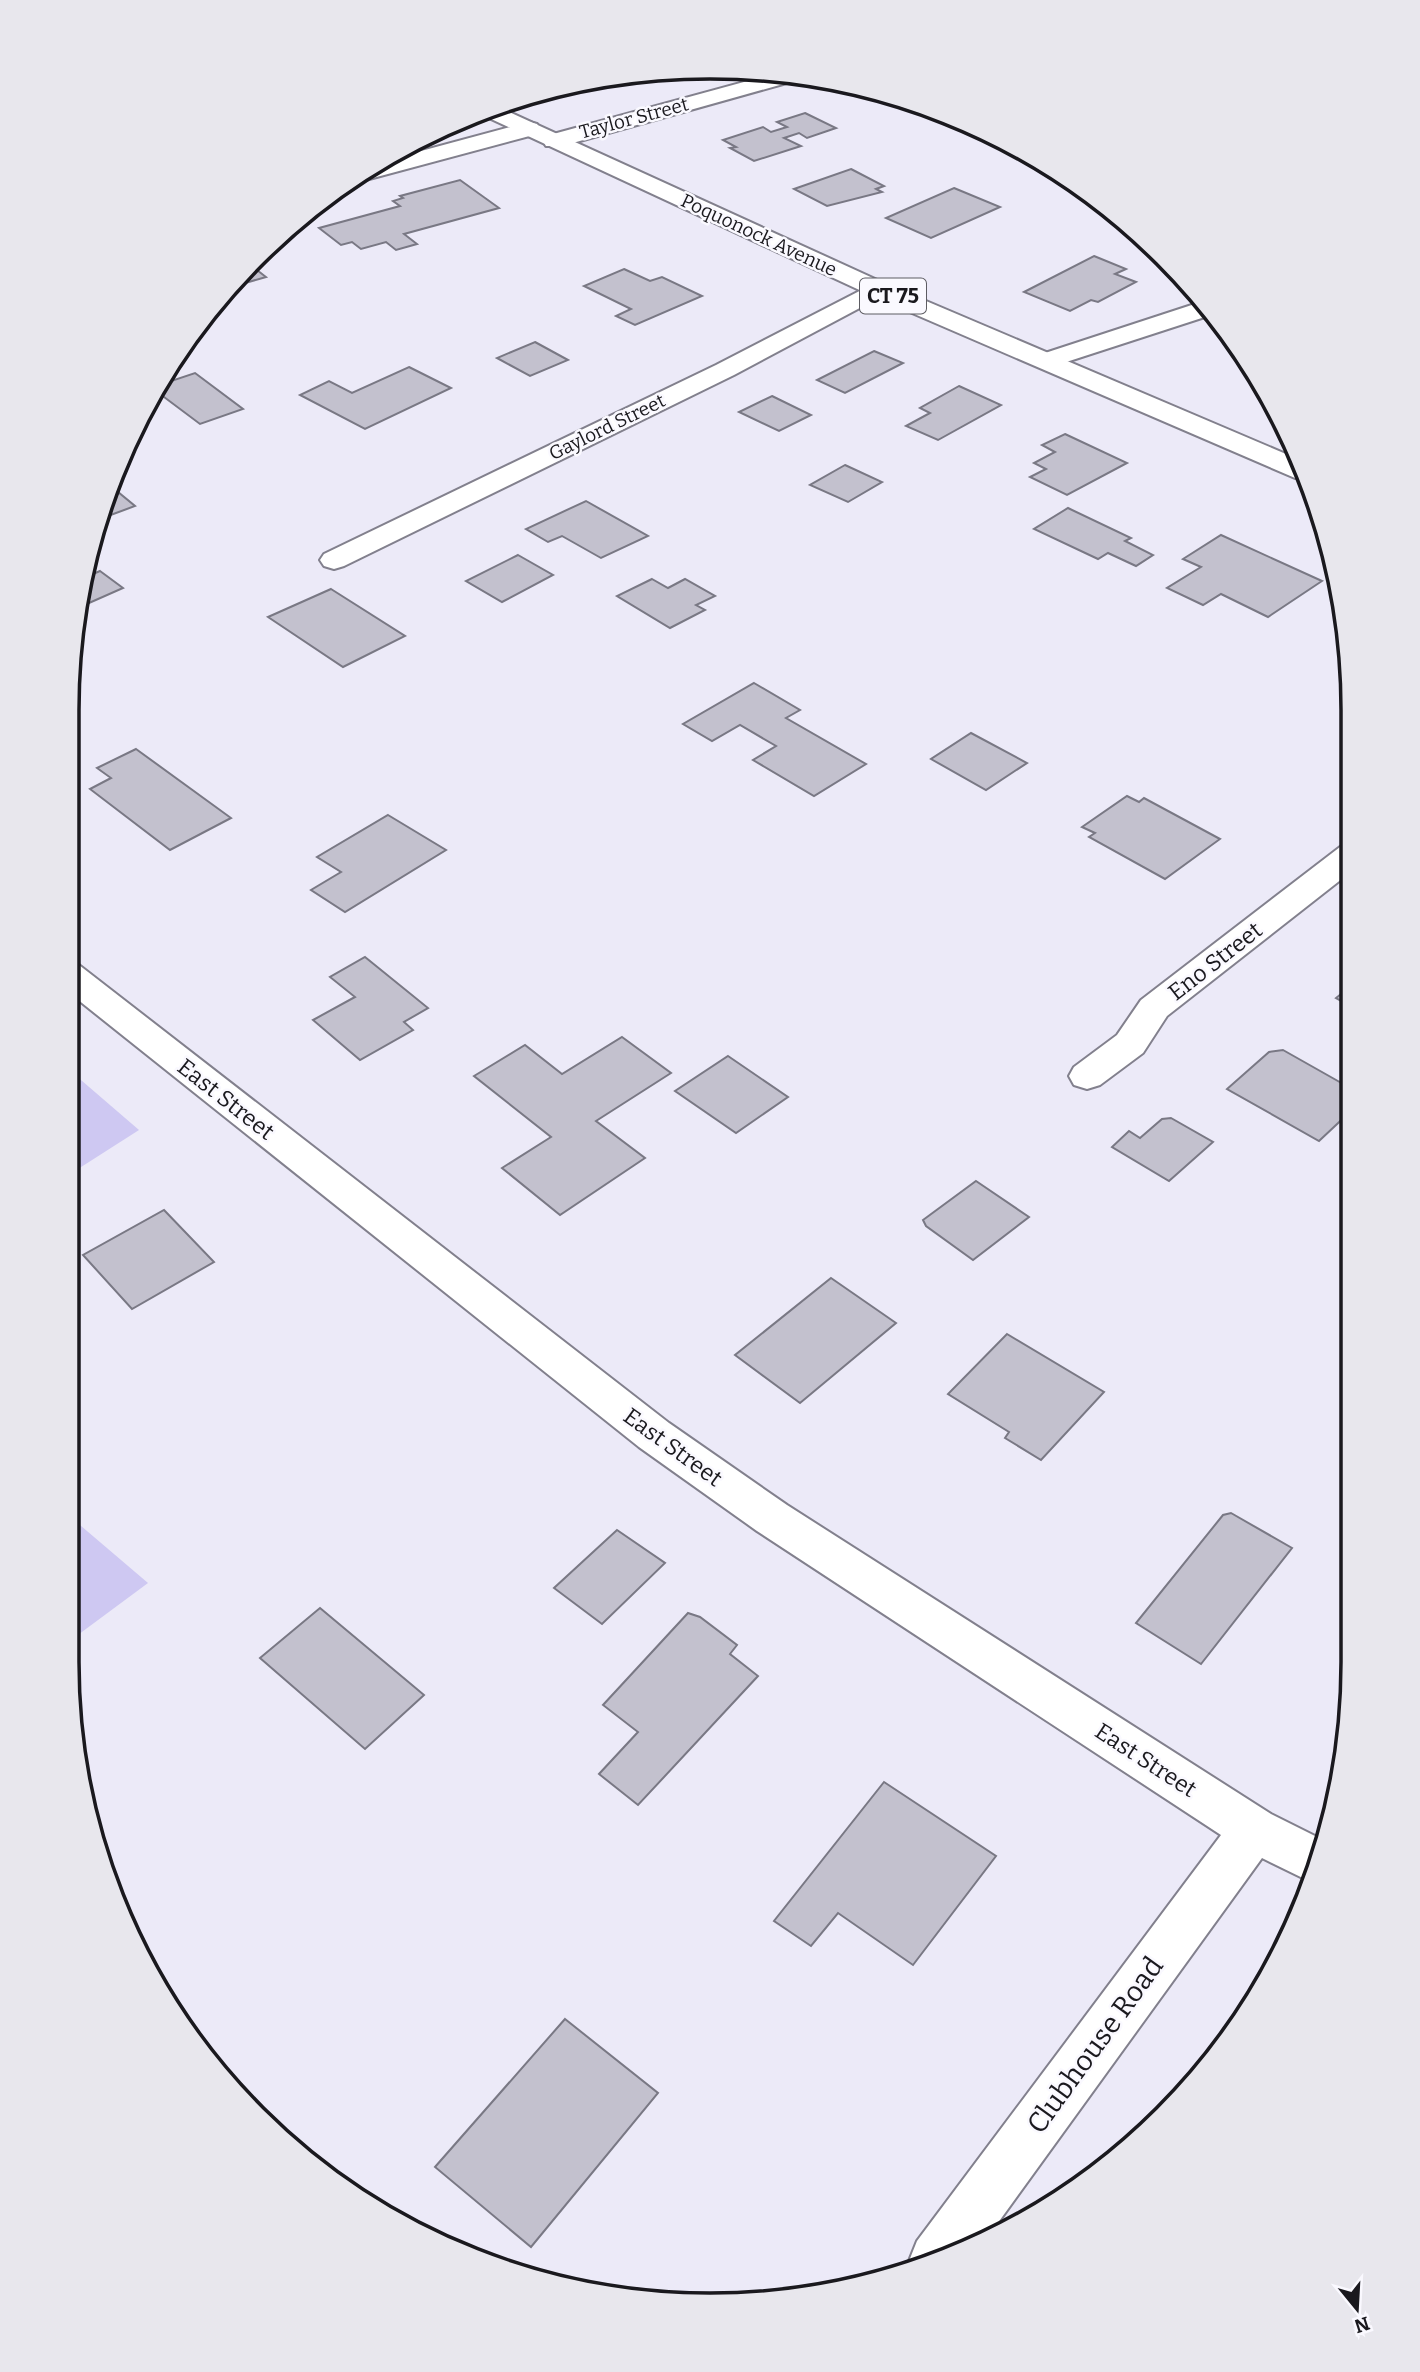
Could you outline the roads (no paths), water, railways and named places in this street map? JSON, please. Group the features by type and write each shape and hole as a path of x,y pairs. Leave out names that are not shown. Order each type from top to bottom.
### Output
{"street":[{"name":"Taylor Street","path":"554,141 769,82"},
{"name":"Poquonock Avenue","path":"499,115 877,289 1292,466"},
{"path":"388,167 529,129"},
{"name":"Gaylord Street","path":"334,560 725,370 877,289"},
{"path":"1048,360 1198,310"},
{"name":"Eno Street","path":"1087,1076 1129,1044 1154,1008 1341,863"},
{"name":"East Street","path":"79,982 654,1435 772,1518 1254,1830 1310,1858"},
{"name":"Clubhouse Road","path":"946,2247 1254,1830"}]}
